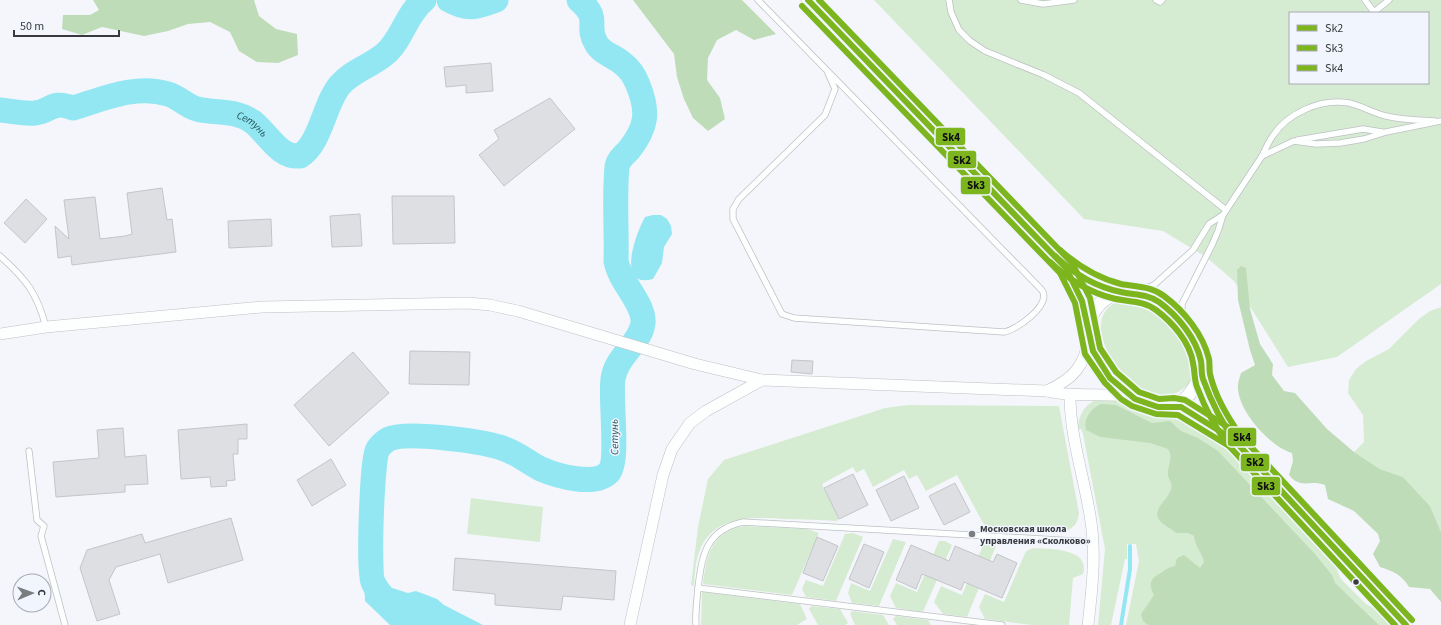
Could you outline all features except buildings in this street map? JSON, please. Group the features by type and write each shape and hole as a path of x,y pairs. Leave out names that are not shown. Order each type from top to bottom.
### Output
{"street":[{"path":"808,0 1066,268 1080,294 1088,333 1101,365 1122,390 1133,397 1154,406 1165,408 1176,406 1193,392 1201,375"},
{"path":"1066,268 1089,280 1158,301 1182,324 1198,353 1201,362 1201,375 1218,414 1234,440 1406,625"},
{"path":"1047,391 1072,376 1080,367 1094,310 1107,297 1126,292"},
{"path":"0,334 46,327 262,307 468,303 490,305 518,311 695,364 762,380 1047,391 1070,395 1110,394 1133,397"},
{"path":"630,625 663,475 672,449 690,423 706,411 762,380"},
{"path":"1070,395 1072,429 1091,519 1094,542 1094,573 1088,625"},
{"path":"1176,406 1215,427 1234,440"}],"lane":[{"path":"758,0 1043,292 1044,300 1040,308 1016,328 1004,332 794,318 782,314 733,219 733,209 739,199 825,115 835,88 828,73"},
{"path":"949,0 951,12 959,30 970,41 985,51 1044,75 1079,94 1224,212"},
{"path":"1021,0 1043,4 1074,0"},
{"path":"1156,0 1160,2 1162,0"},
{"path":"1365,0 1374,12 1389,0"},
{"path":"1182,324 1182,304 1215,238 1224,212 1262,156 1272,136 1286,121 1311,107 1331,103 1347,103 1384,116 1407,120 1441,121"},
{"path":"1294,141 1316,144 1340,143 1441,121"},
{"path":"1262,156 1294,141 1363,129 1386,132"},
{"path":"1126,292 1154,285 1193,250 1209,224 1224,212"},
{"path":"0,256 19,273 35,294 46,327"},
{"path":"29,451 37,520 44,526 41,536 65,625"},
{"path":"696,625 698,588 701,565 706,547 724,530 743,522 1094,542"},
{"path":"698,588 1002,625"}],"green space":[{"path":"93,0 254,0 259,16 276,29 297,34 298,55 278,63 257,62 239,51 230,32 210,22 188,24 168,31 144,36 102,27 82,35 62,29 63,15 90,15 99,10"},
{"path":"633,0 742,0 776,34 754,40 736,30 717,40 708,58 707,80 720,98 725,119 708,131 693,118 684,99 677,77 674,54"},
{"path":"874,0 1441,0 1441,284 1337,357 1288,367 1234,281 1206,257 1163,231 1084,219"},
{"path":"1241,266 1246,268 1250,309 1260,344 1273,364 1272,375 1284,391 1295,393 1327,429 1354,452 1380,469 1403,477 1430,506 1441,532 1441,602 1430,589 1409,587 1397,574 1380,567 1373,554 1380,541 1378,534 1354,511 1328,499 1325,485 1319,483 1301,483 1293,479 1289,475 1293,461 1292,453 1274,443 1265,435 1256,426 1242,405 1238,384 1241,373 1255,365 1238,300 1237,270"},
{"path":"1124,300 1136,300 1146,304 1156,311 1167,321 1185,345 1193,369 1192,379 1188,385 1178,392 1162,396 1146,391 1130,380 1116,365 1106,348 1101,331 1103,316 1113,304"},
{"path":"1441,307 1441,532 1430,506 1403,477 1380,469 1354,452 1364,442 1363,415 1348,393 1349,380 1356,369 1366,361 1389,349 1419,319 1430,311"},
{"path":"1099,399 1121,400 1144,412 1179,414 1213,430 1244,458 1311,531 1332,557 1341,579 1366,604 1386,615 1396,625 1126,625 1139,561 1136,544 1127,544 1127,559 1125,559 1111,625 1098,625 1105,549 1083,434 1081,429 1078,429 1078,424 1083,410 1090,403"},
{"path":"1101,404 1116,405 1152,423 1170,421 1181,431 1198,438 1218,451 1315,554 1332,575 1335,583 1379,625 1148,625 1143,621 1141,614 1154,595 1151,588 1152,579 1168,568 1175,566 1177,558 1184,555 1200,568 1204,562 1194,536 1188,533 1176,533 1161,522 1157,516 1161,504 1171,490 1168,475 1170,453 1168,449 1150,443 1100,437 1086,430 1085,426 1089,414 1094,408"},
{"path":"908,405 1059,406 1079,513 1074,526 1069,530 1062,532 987,527 983,523 957,475 926,491 917,475 909,479 904,470 873,487 864,469 856,473 853,467 822,484 839,519 836,521 760,518 735,520 724,524 705,540 698,556 695,569 694,586 691,585 698,527 708,479 724,460 885,408"},
{"path":"471,498 543,507 540,542 467,534"},
{"path":"744,526 807,529 819,533 792,595 703,584 706,564 712,547 717,539 724,533"},
{"path":"853,533 863,537 836,601 806,597 802,589 806,580 823,586 845,534"},
{"path":"893,539 906,542 879,606 852,603 848,593 851,583 870,591"},
{"path":"939,541 945,541 952,545 923,612 896,608 890,596 896,583 917,592"},
{"path":"984,543 996,546 967,617 943,614 934,602 941,586 962,595"},
{"path":"1034,548 1067,552 1081,559 1084,565 1083,574 1073,578 1069,625 1032,625 985,619 979,607 985,594 1004,602 1025,553"},
{"path":"702,592 800,604 807,619 797,625 701,625"},
{"path":"811,606 840,609 848,623 845,625 818,625 809,609"},
{"path":"852,611 883,615 889,625 855,625 850,614"},
{"path":"896,616 928,620 931,625 897,625 893,619"}],"water":[{"path":"661,215 667,219 671,226 672,234 664,247 662,263 653,279 641,280 634,276 631,268 631,258 637,235 645,217"},
{"path":"363,548 379,552 379,572 383,581 389,587 408,593 416,591 437,599 444,605 483,625 390,625 365,601"}],"waterway":[{"name":"Сетунь","path":"0,110 35,113 60,105 73,108 120,94 156,91 172,95 197,109 233,113 246,118 253,122 280,149 293,156 300,156 313,142 330,102 340,85 350,76 380,58 391,48 413,12 424,0"},
{"name":"Сетунь","path":"449,0 467,7 478,6 496,0"},
{"name":"Сетунь","path":"424,625 388,602 373,582 371,559 372,496 377,451 384,443 389,439 398,437 427,436 489,445 510,451 548,472 576,479 595,479 603,476 609,472 612,465 614,443 613,379 619,363 638,337 643,323 643,316 640,308 622,277 616,261 617,167 620,160 640,134 643,126 645,111 642,95 637,82 625,65 604,52 598,46 593,37 592,18 590,13 579,0"},
{"path":"1121,625 1130,569 1130,546"}],"transit line":[{"name":"Sk2","path":"808,0 1066,268 1082,301 1093,351 1110,378 1135,399 1158,407 1181,407 1234,440 1406,625"},
{"name":"Sk4","path":"819,0 1072,263 1090,298 1100,348 1116,372 1139,392 1159,399 1174,398 1185,400 1239,434 1412,620"},
{"name":"Sk3","path":"802,6 1060,273 1075,303 1085,354 1105,383 1121,399 1132,406 1156,414 1178,415 1229,446 1395,625"},
{"name":"Sk4","path":"1060,250 1096,275 1121,284 1154,290 1164,296 1179,309 1192,324 1202,341 1209,359 1210,374 1215,390 1227,414 1241,436"},
{"name":"Sk2","path":"1055,256 1077,274 1094,283 1112,290 1150,297 1155,299 1173,314 1191,336 1199,352 1203,379 1209,395 1221,419 1235,441"},
{"name":"Sk3","path":"1050,262 1063,274 1086,288 1112,298 1146,304 1168,320 1179,333 1188,348 1200,395 1215,425 1229,446"}],"place":[{"name":"Московская школа управления «Сколково»","path":"972,534"}]}
